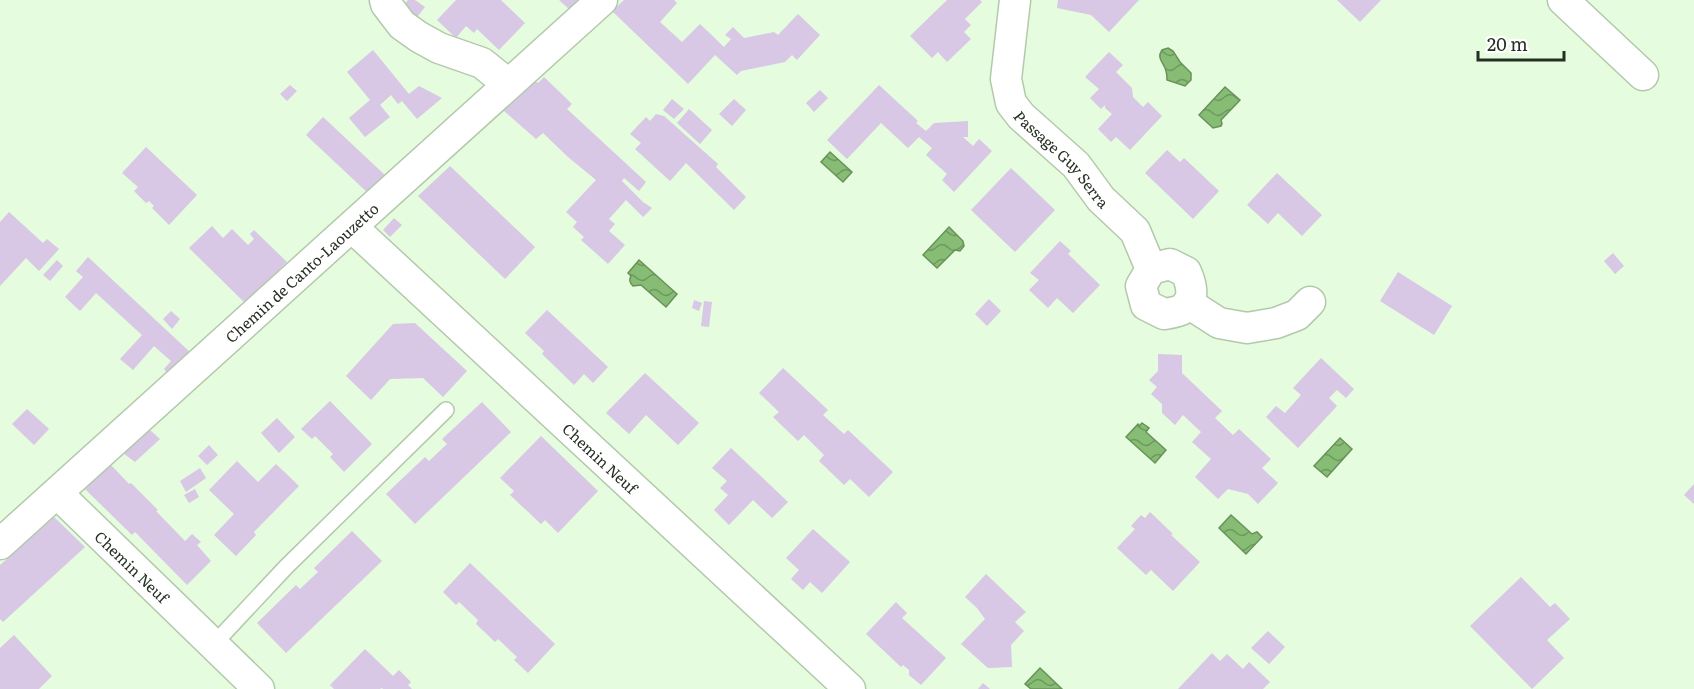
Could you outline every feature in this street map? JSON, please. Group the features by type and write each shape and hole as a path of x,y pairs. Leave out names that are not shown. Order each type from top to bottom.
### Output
{"street":[{"path":"385,0 402,25 419,38 482,63 508,84"},
{"name":"Chemin de Canto-Laouzetto","path":"0,544 602,0"},
{"name":"Passage Guy Serra","path":"1015,0 1006,79 1011,103 1021,116 1076,165 1101,199 1135,231 1151,269 1170,264 1186,272 1192,292 1188,303 1219,323 1247,328 1276,323 1297,315 1310,302"},
{"path":"1563,0 1643,75"},
{"name":"Chemin Neuf","path":"352,227 850,689"},
{"name":"Chemin Neuf","path":"57,493 259,689"}],"lane":[{"path":"213,645 286,567 447,410"}],"water":[{"path":"1168,48 1191,73 1191,80 1185,86 1167,80 1160,56 1162,50"},
{"path":"1225,87 1240,100 1221,120 1221,126 1213,128 1199,115"},
{"path":"830,152 852,172 843,182 821,162"},
{"path":"949,227 963,241 964,246 960,251 955,250 937,268 923,255"},
{"path":"639,260 677,294 666,307 641,285 631,284 631,276 628,273"},
{"path":"1142,423 1149,428 1146,432 1166,450 1155,463 1126,437 1138,424 1139,426"},
{"path":"1340,438 1352,449 1327,477 1314,466"},
{"path":"1231,515 1252,534 1257,532 1262,537 1246,554 1219,528"},
{"path":"1040,668 1062,689 1031,689 1025,684"}],"building":[{"path":"408,0 415,0 425,7 414,21 400,10"},
{"path":"456,0 501,0 525,23 499,50 477,29 474,33 466,26 456,38 437,20"},
{"path":"559,0 581,0 570,10"},
{"path":"624,0 674,0 677,3 660,22 682,42 700,24 724,47 731,39 725,35 733,27 744,38 774,32 778,35 798,14 820,35 797,60 792,55 785,62 741,71 737,75 715,55 688,84 612,11"},
{"path":"947,0 980,0 982,2 965,19 971,25 964,32 971,39 947,62 938,52 932,58 910,36"},
{"path":"1058,0 1139,0 1109,32 1091,15 1057,8"},
{"path":"1337,0 1381,0 1360,22"},
{"path":"373,50 409,94 419,86 442,98 417,119 402,101 398,104 391,95 380,105 390,117 365,137 349,118 370,100 347,72"},
{"path":"1109,52 1123,65 1116,72 1132,88 1133,97 1143,107 1148,102 1162,116 1130,150 1116,137 1111,142 1098,129 1112,114 1105,108 1105,105 1101,109 1090,98 1099,89 1085,77"},
{"path":"544,77 572,104 567,109 646,182 639,191 624,178 622,181 652,208 643,217 626,200 609,219 615,224 609,231 625,245 608,264 581,240 584,237 573,227 577,222 566,212 596,180 543,133 536,139 503,110 535,81 538,83"},
{"path":"290,85 297,91 287,101 280,94"},
{"path":"879,85 926,131 934,123 968,121 968,137 963,137 973,146 979,139 992,151 954,192 942,180 947,174 926,155 932,148 919,137 908,148 881,123 847,159 827,140"},
{"path":"820,90 828,98 814,112 806,103"},
{"path":"672,99 684,109 674,119 663,110"},
{"path":"734,99 746,110 732,126 719,114"},
{"path":"689,109 712,130 700,144 677,123"},
{"path":"656,114 664,116 718,164 716,167 746,197 734,210 686,163 670,181 635,149 641,143 630,134 646,117 650,121"},
{"path":"323,117 387,177 369,194 306,135"},
{"path":"146,147 197,195 169,225 152,208 154,206 149,201 146,203 134,191 138,187 122,173"},
{"path":"1167,150 1180,162 1184,158 1219,191 1193,219 1145,173"},
{"path":"450,166 535,247 505,279 418,196"},
{"path":"1011,168 1055,210 1015,252 971,210"},
{"path":"1277,173 1322,215 1302,236 1278,213 1268,224 1247,205"},
{"path":"9,212 43,243 47,239 59,249 39,271 26,258 0,286 0,222"},
{"path":"394,218 402,225 390,237 383,230"},
{"path":"212,226 223,238 232,229 248,245 254,239 250,234 254,230 287,262 245,303 189,248"},
{"path":"1060,241 1071,251 1068,254 1100,285 1073,313 1057,298 1048,308 1029,290 1039,280 1030,273"},
{"path":"1613,253 1624,266 1615,274 1604,261"},
{"path":"88,257 192,354 169,375 164,369 171,361 154,346 133,370 120,359 142,335 96,293 80,311 65,297 83,277 76,271"},
{"path":"57,260 63,266 50,281 43,275"},
{"path":"1398,272 1452,306 1434,335 1380,301"},
{"path":"989,299 1001,311 987,326 975,314"},
{"path":"694,300 702,303 699,311 692,308"},
{"path":"704,301 712,302 709,327 701,326"},
{"path":"547,310 608,367 593,383 584,374 574,385 542,354 544,351 525,333"},
{"path":"171,311 180,319 172,329 163,319"},
{"path":"415,323 467,371 443,397 423,378 390,379 371,400 346,376 393,324"},
{"path":"1158,354 1182,355 1182,373 1222,411 1215,418 1233,435 1239,429 1271,459 1262,468 1278,483 1258,504 1248,494 1228,489 1218,499 1195,477 1211,459 1192,442 1201,432 1183,415 1175,425 1162,413 1162,404 1151,394 1157,387 1149,380 1158,371"},
{"path":"1321,358 1354,389 1346,398 1337,390 1329,398 1337,406 1298,448 1266,417 1276,406 1285,413 1301,395 1293,388"},
{"path":"783,368 828,410 823,415 844,434 848,430 893,472 869,497 850,479 844,485 819,461 824,455 804,435 798,441 773,417 779,412 759,393"},
{"path":"645,373 699,423 678,445 646,415 629,434 606,413"},
{"path":"330,401 372,444 344,472 330,457 333,454 315,436 312,439 301,429"},
{"path":"482,402 511,432 415,524 386,494 425,457 429,461 447,444 442,439"},
{"path":"27,409 49,429 34,445 12,424"},
{"path":"277,418 295,437 279,453 261,433"},
{"path":"150,430 160,439 135,462 123,453"},
{"path":"541,436 598,491 558,533 545,520 541,524 510,495 514,491 500,478"},
{"path":"209,445 218,455 207,465 198,456"},
{"path":"731,448 788,502 772,518 753,500 729,525 714,510 728,495 720,488 727,481 712,468"},
{"path":"237,461 258,482 276,464 299,486 254,532 256,535 236,556 214,535 234,514 209,490"},
{"path":"111,465 158,510 156,511 185,541 192,534 201,542 197,545 211,561 187,585 135,532 132,535 84,488"},
{"path":"200,468 206,478 186,492 180,481"},
{"path":"1694,484 1694,504 1684,495"},
{"path":"195,489 199,497 189,503 184,495"},
{"path":"1150,512 1200,562 1173,591 1151,570 1146,575 1117,548 1135,529 1131,526 1141,515 1145,518"},
{"path":"54,517 85,547 3,622 0,619 0,565"},
{"path":"813,529 850,562 822,593 810,582 803,590 791,579 799,570 786,558"},
{"path":"352,531 382,561 286,653 257,623 296,585 300,589 318,572 314,568"},
{"path":"470,563 555,644 528,673 514,660 517,657 498,639 495,642 476,624 478,620 459,602 456,605 443,592"},
{"path":"986,574 1026,612 1015,622 1024,631 1011,645 1012,667 988,668 961,644 985,619 965,597"},
{"path":"1521,577 1550,607 1555,603 1570,619 1547,640 1564,658 1532,689 1470,626"},
{"path":"896,602 907,613 902,618 946,658 921,685 909,675 909,670 903,665 901,667 866,634"},
{"path":"1268,631 1285,647 1269,664 1251,648"},
{"path":"14,635 52,676 39,689 0,689 0,648"},
{"path":"365,649 393,676 399,670 411,682 408,685 412,689 334,689 330,685"},
{"path":"1212,653 1220,661 1227,654 1243,669 1249,662 1270,682 1263,689 1178,689"},
{"path":"983,683 990,689 978,689"}]}
